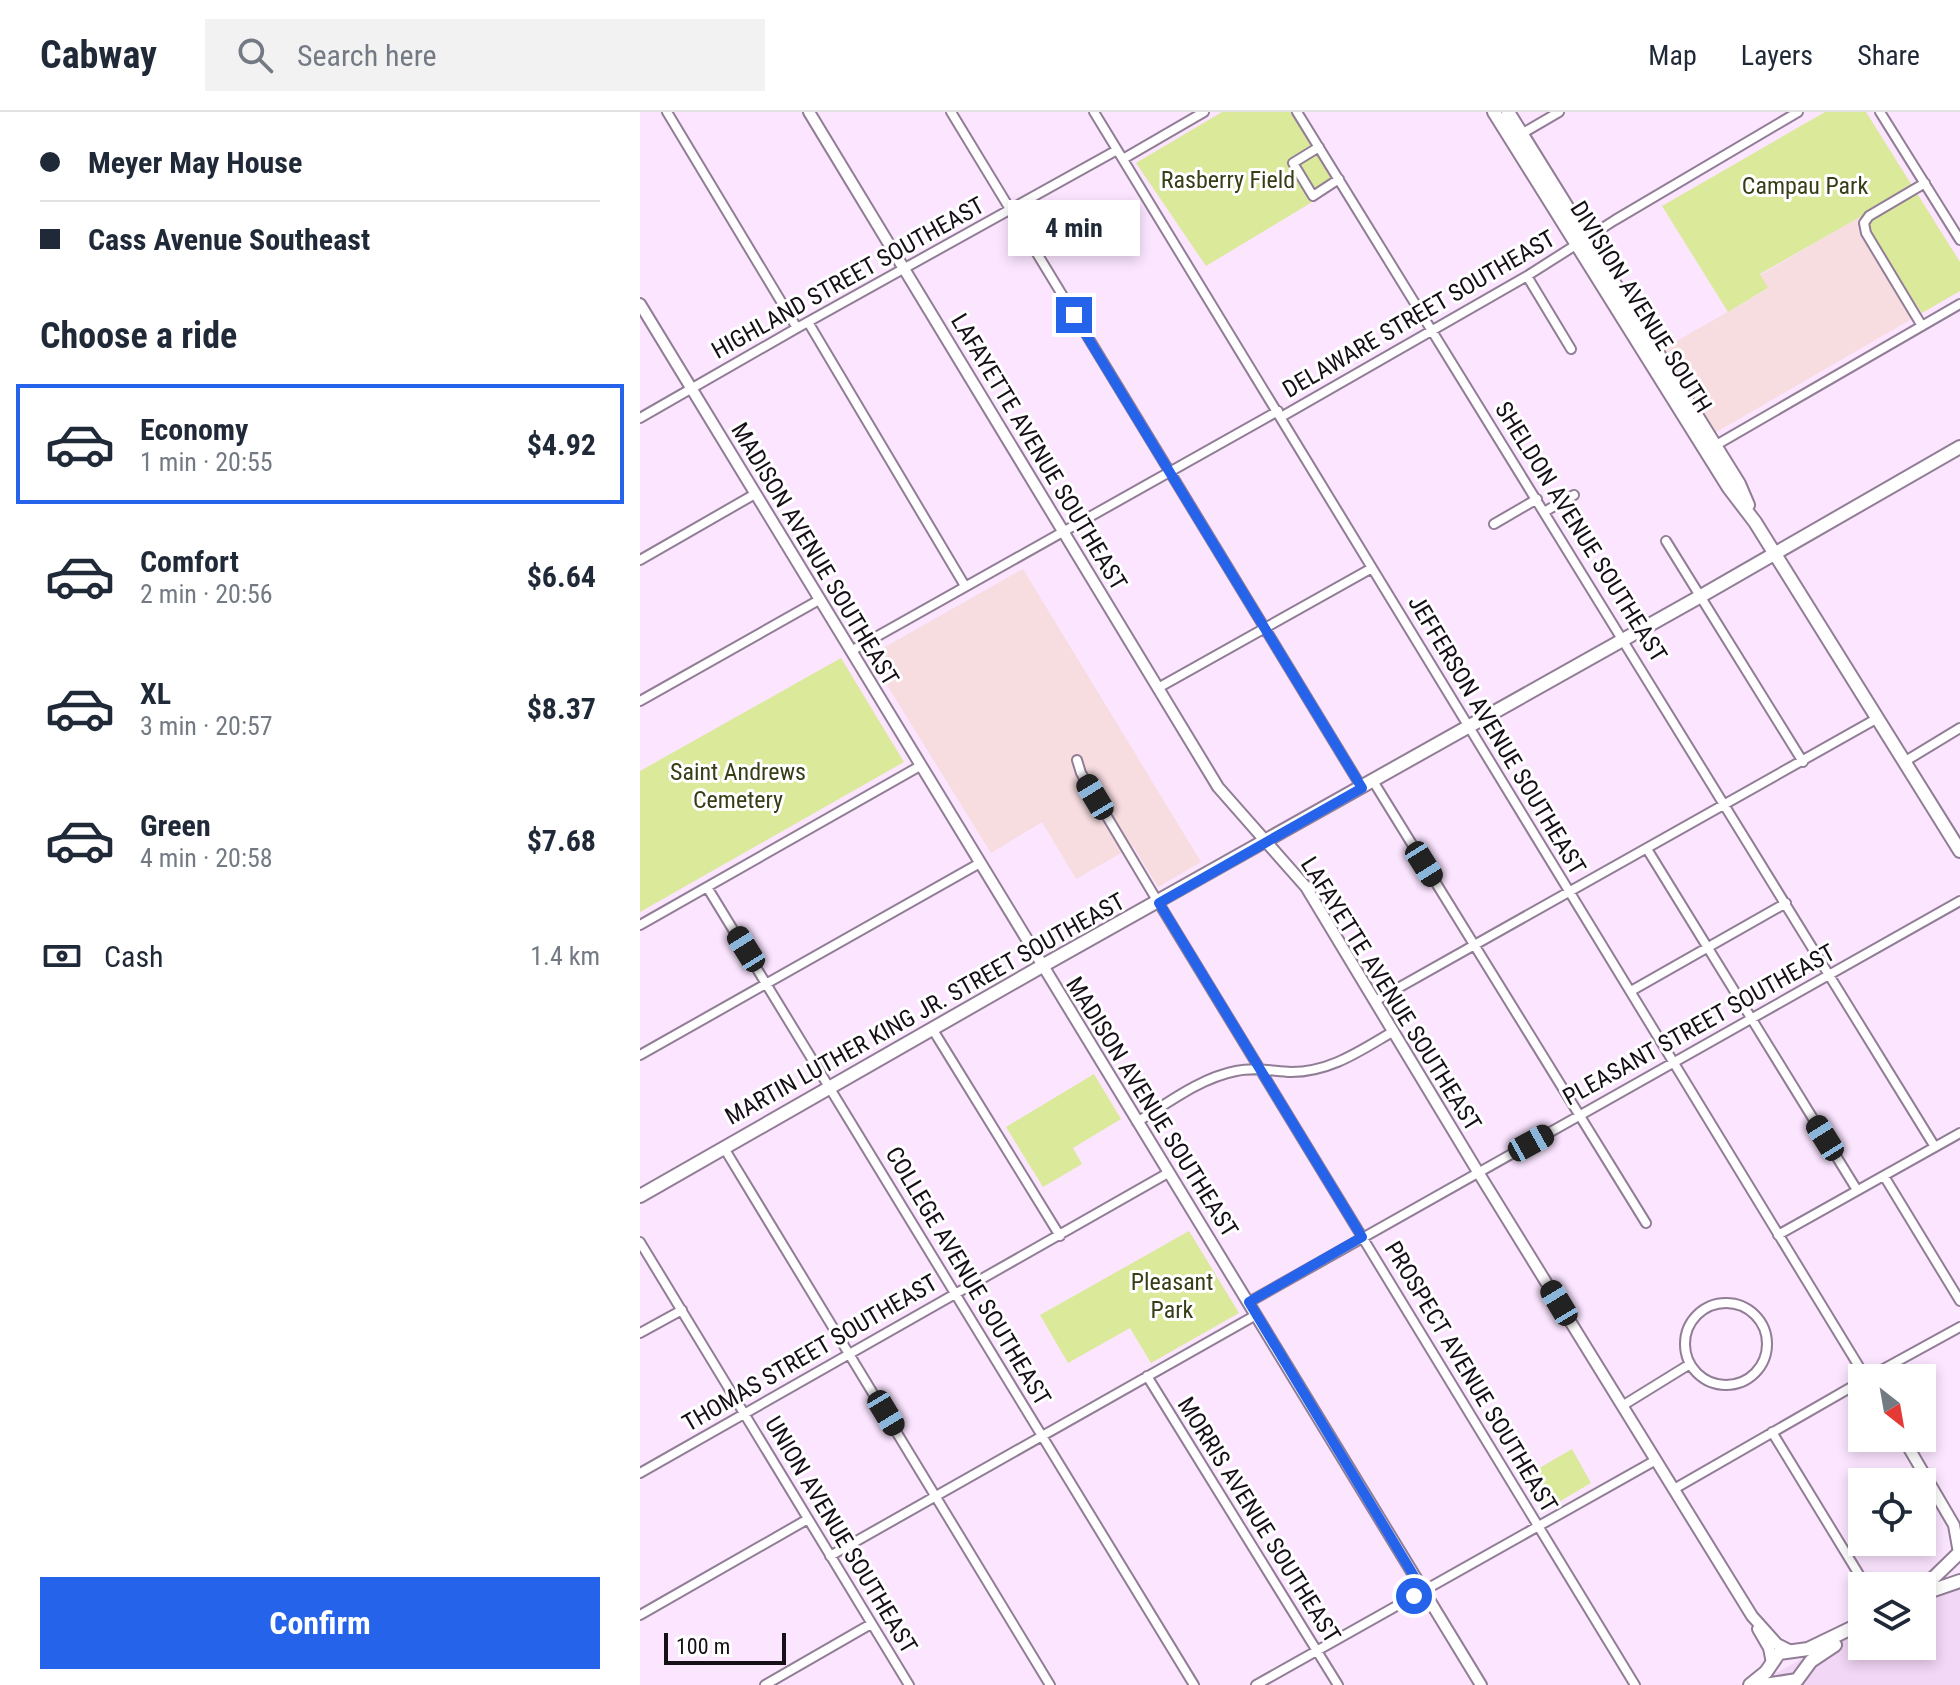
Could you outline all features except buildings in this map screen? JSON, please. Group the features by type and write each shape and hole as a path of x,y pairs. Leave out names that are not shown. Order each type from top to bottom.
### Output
{"main road":[{"name":"DIVISION AVENUE SOUTH","path":"1494,112 1516,137 1710,448 1729,488 1755,522 1960,851"},
{"name":"DIVISION AVENUE SOUTH","path":"1508,112 1516,137"},
{"name":"MARTIN LUTHER KING JR. STREET SOUTHEAST","path":"640,1196 1960,447"},
{"path":"1959,1552 1960,1570"},
{"path":"1936,1577 1959,1552"},
{"path":"1936,1587 1960,1581"},
{"path":"1750,1685 1766,1672 1779,1653 1808,1649 1848,1632"},
{"path":"1765,1685 1802,1678 1818,1655 1848,1635"},
{"path":"1790,1650 1802,1659 1802,1678"},
{"path":"1772,1663 1772,1673 1785,1683"}],"street":[{"path":"667,112 797,328"},
{"name":"LAFAYETTE AVENUE SOUTHEAST","path":"809,112 1218,787 1306,887 1752,1616 1777,1644 1790,1650"},
{"path":"951,112 1266,629 1475,946 1646,1223"},
{"name":"JEFFERSON AVENUE SOUTHEAST","path":"1094,112 1856,1364"},
{"path":"1123,159 1204,112"},
{"name":"SHELDON AVENUE SOUTHEAST","path":"1297,112 1935,1147"},
{"path":"1516,137 1559,112"},
{"name":"DELAWARE STREET SOUTHEAST","path":"851,651 1527,276 1798,112"},
{"path":"1880,112 1960,240"},
{"path":"1319,147 1293,163 1313,196 1339,179"},
{"name":"HIGHLAND STREET SOUTHEAST","path":"640,418 1117,150"},
{"path":"1922,326 1866,233 1864,223 1869,216 1925,183"},
{"path":"1527,276 1571,349"},
{"name":"MADISON AVENUE SOUTHEAST","path":"640,304 1481,1685"},
{"path":"1710,448 1960,304"},
{"path":"808,322 965,586"},
{"path":"640,560 755,494"},
{"path":"1544,512 1574,495"},
{"path":"1494,524 1537,499"},
{"path":"1666,541 1803,762"},
{"path":"1158,688 1372,568"},
{"path":"640,701 819,600"},
{"path":"1375,1001 1876,719"},
{"path":"1904,762 1960,728"},
{"name":"PROSPECT AVENUE SOUTHEAST","path":"1077,760 1081,773 1159,903 1635,1685"},
{"path":"640,925 920,766"},
{"path":"1647,849 1857,1190"},
{"path":"640,1055 980,863"},
{"name":"COLLEGE AVENUE SOUTHEAST","path":"707,887 1194,1685"},
{"name":"PLEASANT STREET SOUTHEAST","path":"1249,1302 1960,901"},
{"path":"1631,991 1786,903"},
{"path":"933,1030 1060,1236"},
{"path":"1137,1122 1213,1078 1259,1068 1291,1072 1322,1069 1394,1031"},
{"path":"1778,1235 1960,1133"},
{"path":"724,1148 1050,1685"},
{"name":"THOMAS STREET SOUTHEAST","path":"640,1473 1168,1173"},
{"path":"1884,1176 1960,1301"},
{"name":"UNION AVENUE SOUTHEAST","path":"640,1242 909,1685"},
{"path":"1727,1302 1738,1304 1757,1316 1763,1325 1767,1336 1765,1359 1751,1377 1729,1385 1717,1384 1706,1380 1690,1364 1686,1354 1686,1332 1690,1322 1706,1307 1727,1302"},
{"path":"640,1333 682,1310"},
{"path":"830,1556 1256,1315"},
{"path":"1892,1364 1960,1327"},
{"path":"1622,1406 1690,1364"},
{"name":"MORRIS AVENUE SOUTHEAST","path":"1147,1376 1338,1685"},
{"path":"1674,1489 1848,1389"},
{"path":"1772,1432 1857,1572"},
{"path":"1912,1452 1945,1505 1957,1532 1959,1552"},
{"path":"1256,1685 1656,1460"},
{"path":"1945,1505 1960,1522"},
{"path":"640,1615 808,1519"},
{"path":"1752,1616 1769,1648 1772,1663"},
{"path":"765,1685 871,1624"}],"shaded area":[{"path":"1860,217 1922,313 1713,434 1661,350 1768,289 1760,275"},
{"path":"1023,569 1201,862 1158,887 1133,846 1076,879 1042,822 991,853 869,656"},
{"path":"1960,1585 1960,1685 1754,1685 1848,1634 1848,1660 1936,1660 1936,1591"}],"green space":[{"name":"Rasberry Field","path":"1222,112 1297,112 1342,184 1206,266 1136,163"},
{"name":"Campau Park","path":"1825,112 1866,112 1960,262 1960,291 1922,313 1860,217 1760,274 1768,288 1728,312 1662,206"},
{"name":"Saint Andrews Cemetery","path":"841,658 904,762 640,912 640,771"},
{"path":"1094,1074 1121,1119 1073,1148 1082,1164 1043,1187 1006,1127"},
{"name":"Pleasant Park","path":"1189,1231 1239,1313 1151,1363 1130,1328 1068,1363 1040,1315"},
{"path":"1572,1449 1591,1483 1545,1510 1524,1477"}],"route":[{"path":"1074,315 1362,788 1159,903 1362,1237 1249,1302 1423,1591 1414,1596"}]}
